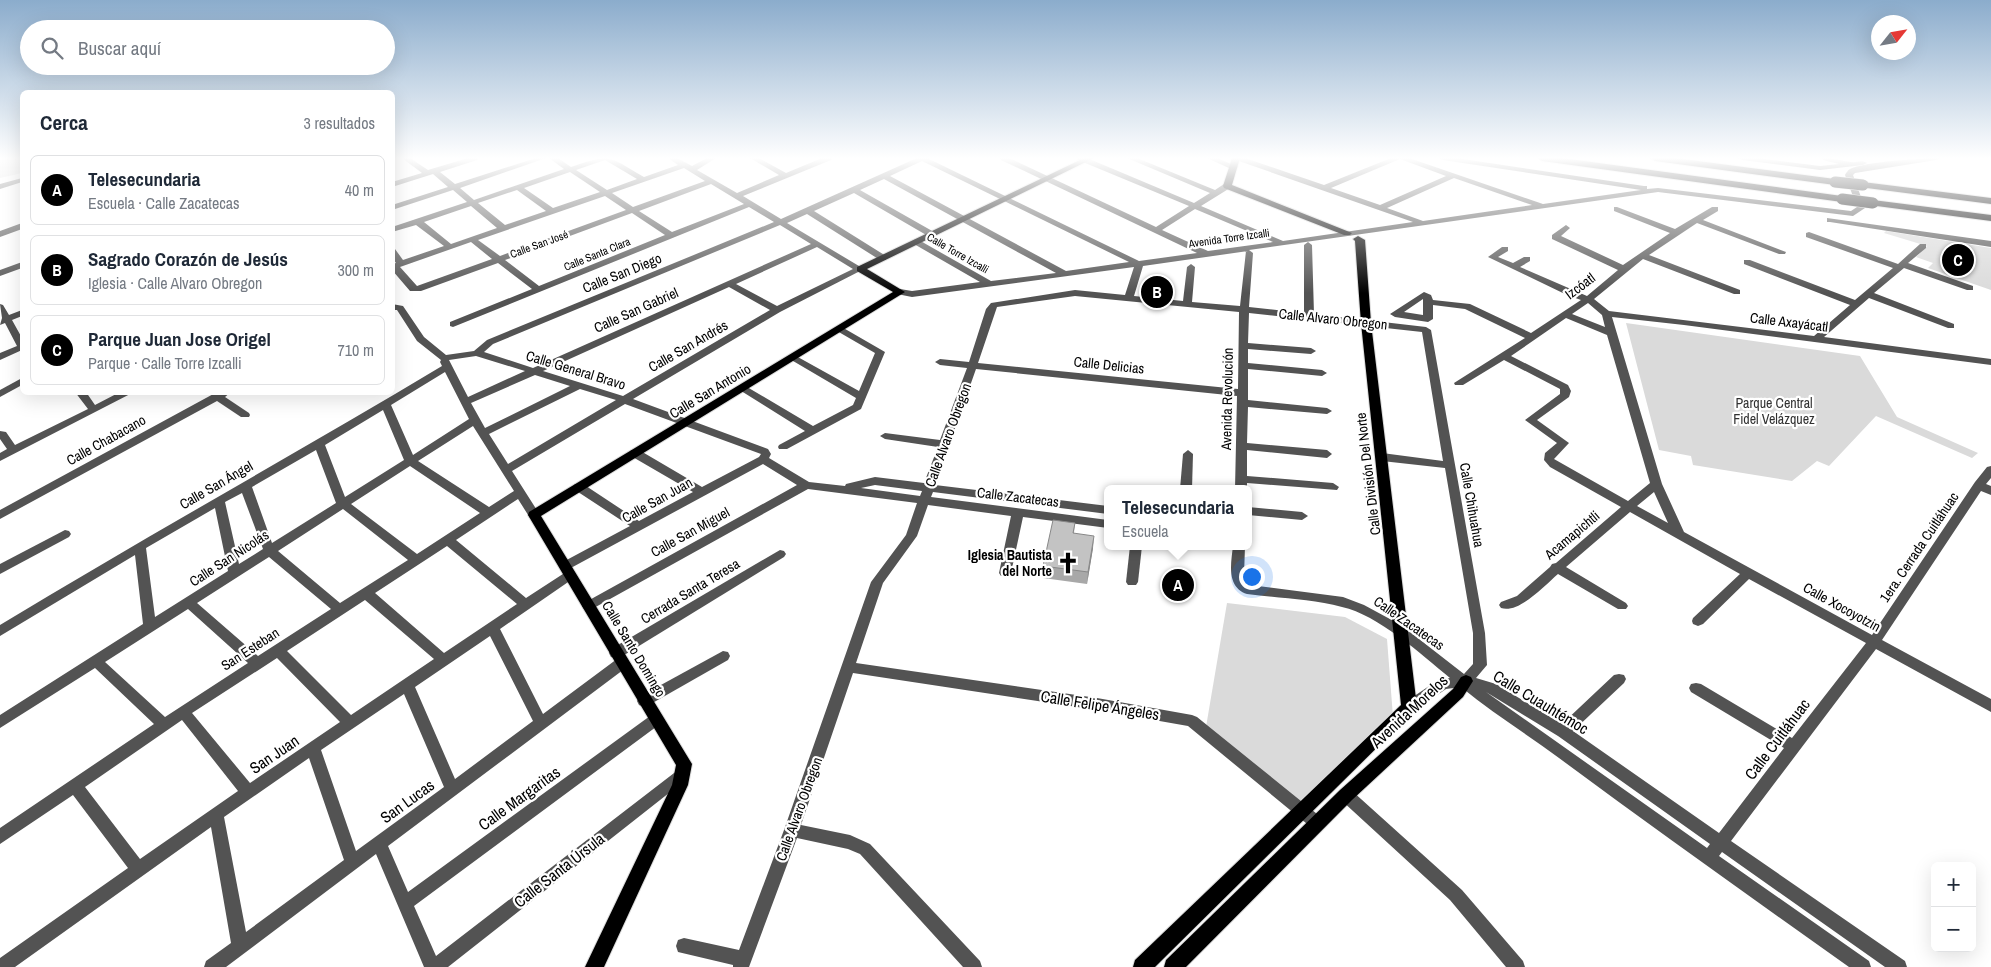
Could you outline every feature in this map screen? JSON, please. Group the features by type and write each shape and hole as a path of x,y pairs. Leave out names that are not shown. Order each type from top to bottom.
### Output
{"highway":[{"path":"1874,203 1991,218"}],"main road":[{"path":"860,269 992,203"},
{"path":"1270,203 1347,234"},
{"name":"Calle División Del Norte","path":"1358,239 1360,240 1366,323 1409,707"},
{"path":"860,269 905,293"},
{"name":"Calle San Antonio","path":"534,515 840,329 905,293"},
{"name":"Calle Santo Domingo","path":"534,515 655,720 684,764 683,774"},
{"name":"Avenida Morelos","path":"1173,967 1346,795 1458,693 1466,681"},
{"name":"Avenida Morelos","path":"1142,967 1409,707"},
{"path":"594,967 680,785 683,774"}],"street":[{"path":"395,229 471,203"},
{"path":"475,203 503,228"},
{"path":"541,203 552,211"},
{"path":"396,266 574,203"},
{"path":"622,203 672,236"},
{"name":"Calle San José","path":"396,266 413,288 423,288 651,203"},
{"name":"Calle San Diego","path":"477,353 490,342 825,203"},
{"path":"877,203 931,234"},
{"path":"934,203 1065,274"},
{"path":"1017,203 1138,264 1249,253 1358,239"},
{"path":"1101,203 1205,253"},
{"path":"1185,203 1281,243"},
{"path":"1156,230 1199,203"},
{"path":"1366,203 1424,223"},
{"path":"1380,208 1391,203"},
{"path":"1535,203 1543,206"},
{"name":"Avenida Torre Izcalli","path":"905,293 1065,274 1564,203"},
{"path":"1721,203 1991,244"},
{"name":"Avenida Torre Izcalli","path":"1765,203 1853,214 1860,211 1859,203"},
{"path":"750,204 860,269"},
{"name":"Calle Santa Clara","path":"453,324 750,204"},
{"path":"1617,209 1676,232"},
{"name":"Izcóatl","path":"1459,383 1504,356 1588,299 1624,269 1676,232 1715,209"},
{"path":"808,211 883,258"},
{"path":"1696,220 1782,252"},
{"path":"418,221 450,247"},
{"path":"0,234 20,227"},
{"path":"1566,228 1555,237 1624,269"},
{"path":"1809,235 1970,288"},
{"path":"472,239 540,290"},
{"name":"Calle Torre Izcalli","path":"917,242 988,283"},
{"name":"Calle San Gabriel","path":"465,402 818,244"},
{"path":"1308,245 1309,316"},
{"path":"1816,339 1923,246"},
{"path":"1505,249 1492,257 1570,293 1588,299 1606,314 1656,484 1679,535"},
{"name":"Avenida Revolución","path":"1241,484 1244,310 1249,253"},
{"path":"1643,256 1737,292"},
{"path":"1513,267 1527,259"},
{"path":"1747,262 1857,304"},
{"path":"1128,299 1138,264"},
{"path":"0,273 20,266"},
{"path":"1187,305 1192,267"},
{"name":"Calle San Andrés","path":"507,469 777,310 860,269"},
{"path":"729,284 777,310"},
{"name":"Calle Alvaro Obregon","path":"742,963 792,830 878,582 912,536 994,305 1075,293 1309,316 1426,330"},
{"path":"1867,294 1951,326"},
{"path":"1428,302 1467,306 1531,337"},
{"path":"0,307 4,321 20,343"},
{"path":"395,307 400,308 420,340 446,362"},
{"path":"4,321 20,314"},
{"path":"1565,314 1613,334"},
{"name":"Calle Axayácatl","path":"1606,314 1991,362"},
{"path":"783,447 858,406 880,352 840,329"},
{"name":"Calle Chihuahua","path":"1426,330 1479,633 1480,665 1466,681"},
{"path":"1243,346 1311,351"},
{"path":"0,357 20,347"},
{"name":"Calle General Bravo","path":"446,362 477,353 624,400 688,423 764,455 806,485"},
{"name":"Calle Xocoyotzin","path":"1504,356 1564,387 1566,391 1565,395 1530,420 1564,443 1549,456 1549,460 1679,535 1991,706"},
{"path":"793,358 862,397"},
{"name":"Calle Santo Domingo","path":"446,362 475,420 534,515"},
{"name":"Calle San Ángel","path":"0,631 140,546 319,444 385,404 446,362"},
{"name":"Calle Delicias","path":"940,362 973,364 1242,398 1327,411"},
{"path":"1243,366 1322,373"},
{"path":"0,394 20,382"},
{"path":"483,433 578,386"},
{"path":"743,389 813,431"},
{"path":"82,395 94,410"},
{"path":"0,457 123,395"},
{"path":"222,395 245,415"},
{"name":"Calle Chabacano","path":"0,515 222,395"},
{"path":"385,404 410,461 489,513"},
{"name":"Calle San Nicolás","path":"0,722 475,420"},
{"path":"2,434 13,450"},
{"path":"886,436 944,444"},
{"path":"319,444 342,503 417,560"},
{"path":"1241,446 1327,454"},
{"path":"635,453 702,492"},
{"path":"1186,485 1188,454"},
{"name":"Calle San Juan","path":"567,571 764,455"},
{"path":"1382,457 1450,465"},
{"name":"1era. Cerrada Cuitláhuac","path":"1874,642 1991,470"},
{"path":"1241,484 1333,487"},
{"name":"Acamapichtli","path":"1505,605 1519,600 1656,484"},
{"path":"245,485 269,550 340,610"},
{"path":"806,485 926,494"},
{"name":"Calle San Miguel","path":"588,606 806,485"},
{"path":"1979,485 1991,491"},
{"path":"579,486 640,527"},
{"name":"San Esteban","path":"0,837 183,712 521,492"},
{"name":"Calle Zacatecas","path":"926,494 1004,497 1104,510"},
{"name":"Calle Zacatecas","path":"926,494 1001,510 1104,523"},
{"path":"1001,510 1004,497"},
{"path":"219,500 234,572"},
{"path":"1252,511 1302,516"},
{"path":"1005,573 1018,512"},
{"path":"0,570 65,534"},
{"path":"448,540 526,605"},
{"path":"140,546 150,626"},
{"path":"1132,582 1136,550"},
{"name":"Calle Zacatecas","path":"1239,550 1238,581 1241,586 1247,589 1344,602 1357,606 1402,634 1466,681"},
{"name":"Cerrada Santa Teresa","path":"619,658 780,554"},
{"path":"1556,567 1622,606"},
{"name":"San Juan","path":"1,967 216,814 526,605 567,571"},
{"path":"1698,621 1748,573"},
{"path":"366,593 444,660"},
{"path":"188,602 258,664"},
{"path":"492,627 542,723"},
{"name":"Calle Cuitláhuac","path":"1708,858 1874,642"},
{"path":"278,651 350,724"},
{"path":"644,701 723,656"},
{"name":"San Lucas","path":"212,967 542,723 619,658"},
{"path":"96,661 164,725"},
{"name":"Calle Felipe Ángeles","path":"849,666 1192,721 1317,823"},
{"path":"1563,732 1619,678"},
{"name":"Avenida Morelos","path":"1409,707 1444,684 1466,681"},
{"name":"Calle Cuauhtémoc","path":"1466,681 1491,688 1563,732 1719,843 1899,967"},
{"name":"Calle Cuauhtémoc","path":"1466,681 1480,695 1863,967"},
{"path":"407,685 452,789"},
{"path":"1696,688 1793,746"},
{"path":"183,712 248,792"},
{"name":"Calle Margaritas","path":"404,904 655,720"},
{"path":"313,748 353,863"},
{"name":"Calle Santa Úrsula","path":"434,967 683,774"},
{"path":"75,786 138,869"},
{"path":"1346,795 1456,895 1517,967"},
{"path":"216,814 240,946"},
{"path":"792,830 850,842 866,849 974,967"},
{"path":"379,843 404,904 434,967"},
{"path":"684,946 742,963"}],"green space":[{"path":"1886,231 1991,248 1991,290 1928,268 1933,263 1916,257 1927,246 1884,233"},
{"name":"Parque Central Fidel Velázquez","path":"1626,323 1860,356 1897,417 1978,453 1972,458 1876,416 1829,466 1817,461 1792,481 1693,465 1691,456 1659,450"},
{"path":"1227,603 1345,617 1387,639 1393,717 1301,803 1206,727"}],"building":[{"name":"Iglesia Bautista del Norte","path":"1053,520 1075,523 1073,533 1094,536 1088,572 1043,566"}],"place":[{"name":"Parque Juan Jose Origel","path":"1958,260"},
{"name":"Sagrado Corazón de Jesús","path":"1157,292"},
{"name":"Iglesia Bautista del Norte","path":"1068,563"},
{"name":"Telesecundaria","path":"1178,585"}]}
